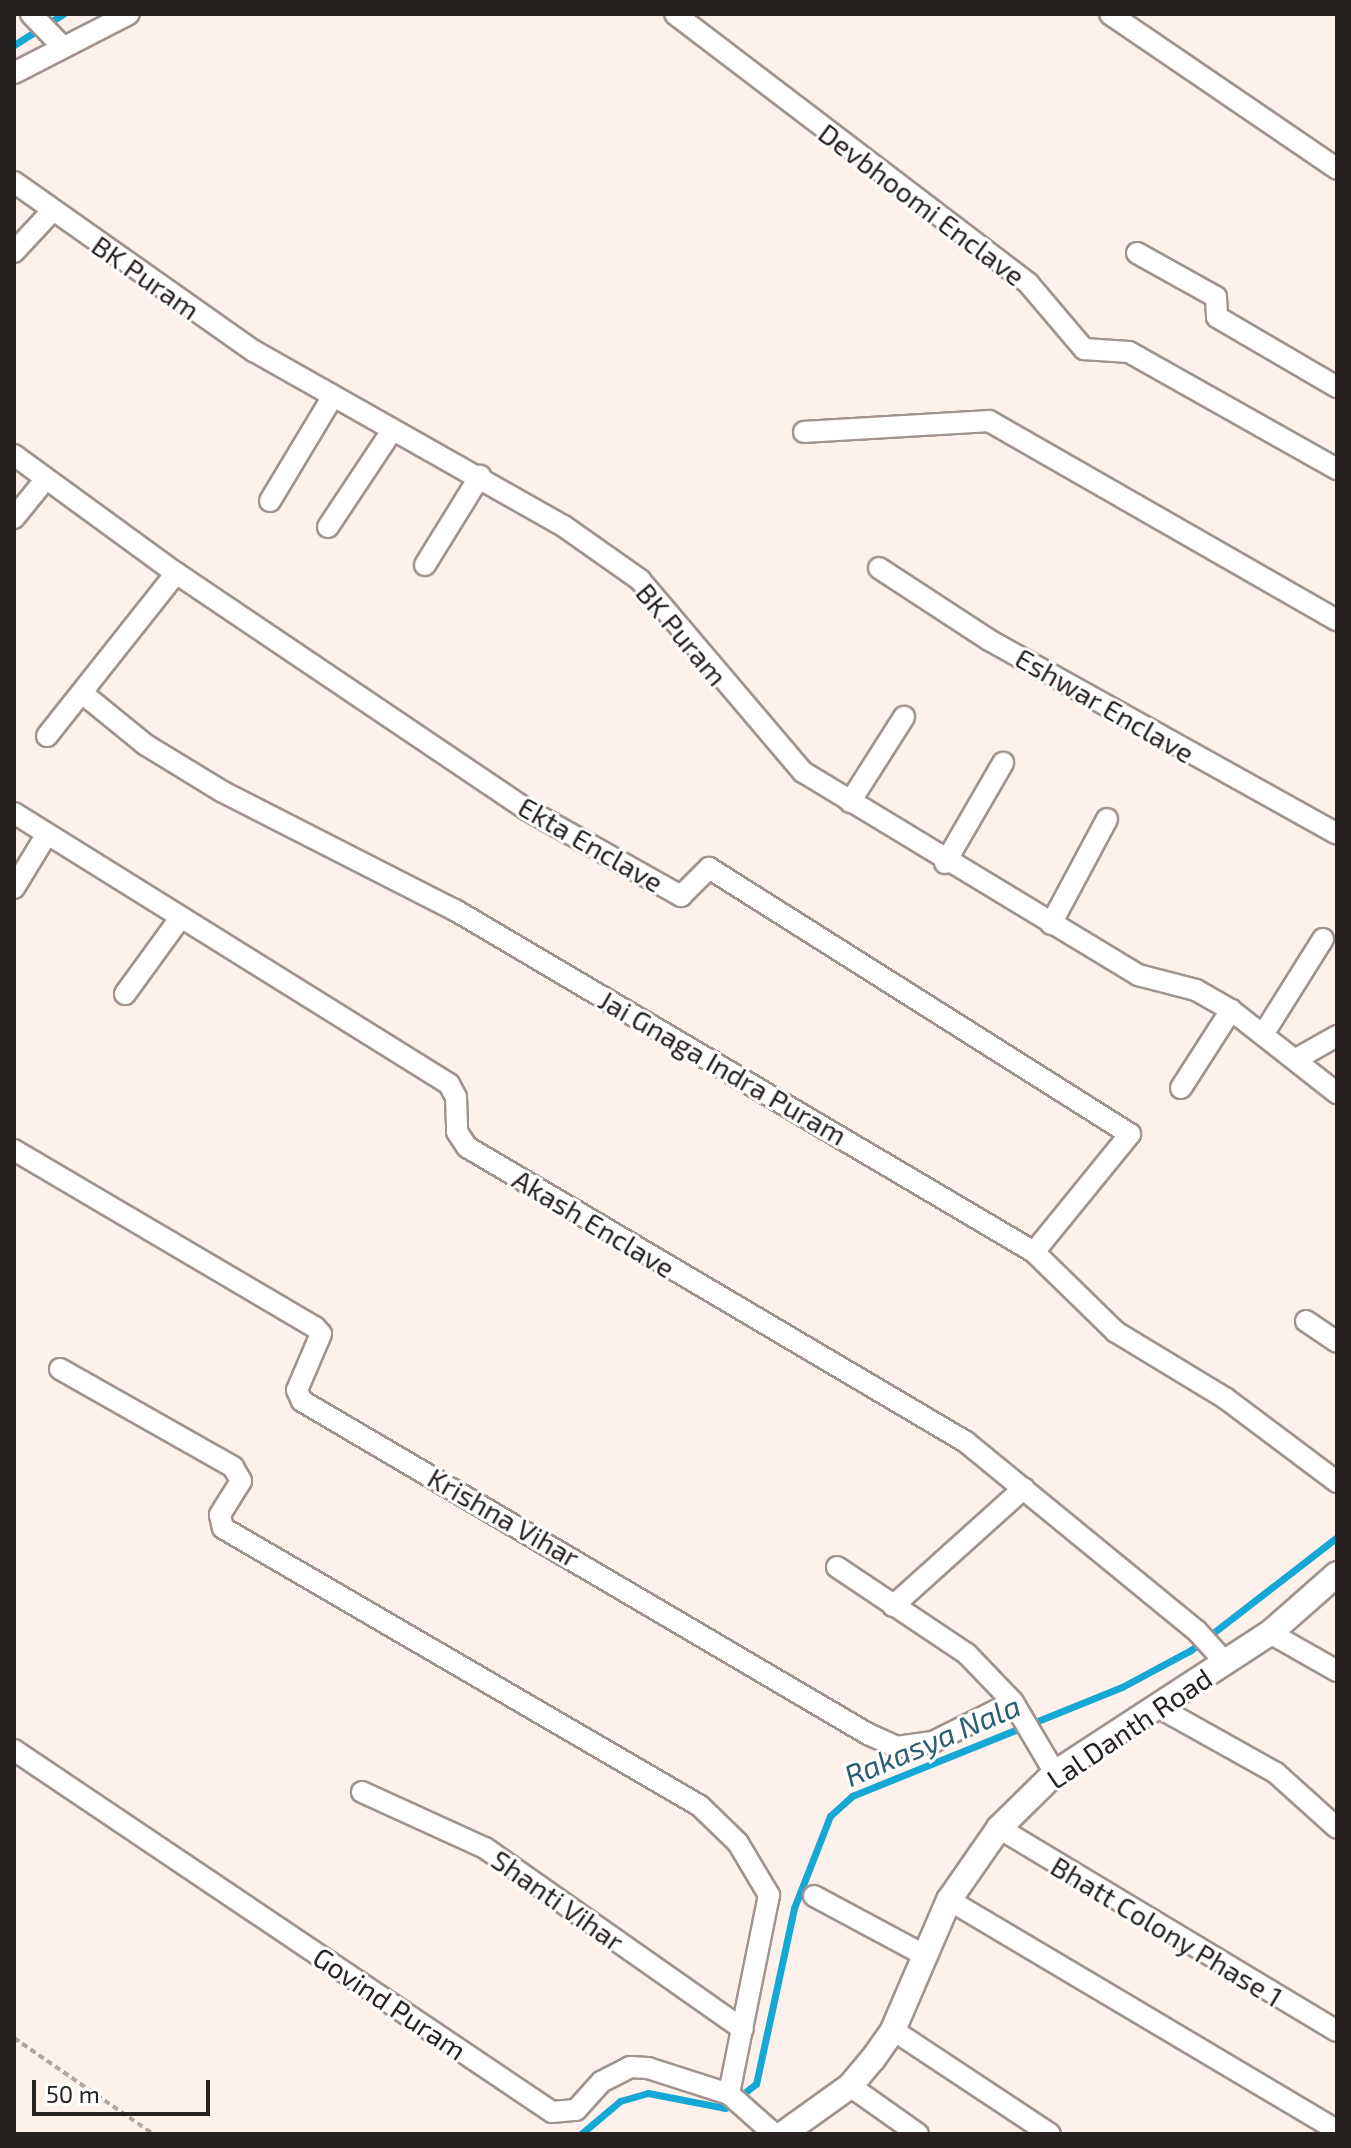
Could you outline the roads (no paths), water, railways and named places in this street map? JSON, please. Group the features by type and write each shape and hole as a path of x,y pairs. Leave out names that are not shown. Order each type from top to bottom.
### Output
{"street":[{"path":"14,73 56,38 129,14"},
{"name":"Devbhoomi Enclave","path":"675,14 1028,283 1084,349 1129,352 1337,469"},
{"path":"1110,14 1337,169"},
{"path":"33,15 56,38"},
{"name":"BK Puram","path":"14,182 175,301 391,432 480,476 640,580 803,772 945,863 1138,975 1196,990 1231,1010 1298,1058 1337,1093"},
{"path":"14,252 53,210"},
{"path":"1137,253 1216,297 1217,317 1337,387"},
{"path":"270,501 333,396"},
{"path":"804,432 989,421 1337,620"},
{"path":"328,527 391,432"},
{"name":"Ekta Enclave","path":"14,455 176,573 571,835 681,896 709,868 1130,1134 1034,1252"},
{"path":"425,565 480,476"},
{"path":"14,518 45,480"},
{"name":"Eshwar Enclave","path":"879,568 989,640 1337,834"},
{"path":"47,736 176,573"},
{"name":"Jai Gnaga Indra Puram","path":"82,693 146,745 223,792 455,910 1034,1252 1116,1332 1225,1398 1337,1482"},
{"path":"850,802 904,717"},
{"path":"945,863 1003,763"},
{"name":"Akash Enclave","path":"14,813 449,1084 456,1097 457,1132 467,1147 952,1434 1024,1488 1196,1630 1219,1654"},
{"path":"1051,924 1107,819"},
{"path":"14,888 47,834"},
{"path":"125,994 181,917"},
{"path":"1264,1033 1323,939"},
{"path":"1181,1088 1231,1010"},
{"path":"1298,1058 1337,1036"},
{"name":"Krishna Vihar","path":"14,1150 315,1327 321,1334 297,1390 302,1401 868,1734 897,1747 933,1742 1016,1705"},
{"path":"1306,1321 1337,1342"},
{"path":"60,1369 233,1467 241,1481 220,1515 223,1528 700,1806 738,1843 769,1895 729,2094"},
{"path":"893,1606 1024,1488"},
{"path":"837,1567 967,1654 1016,1705 1055,1773"},
{"name":"Lal Danth Road","path":"783,2134 850,2086 893,2030 949,1900 999,1828 1055,1773 1158,1707 1219,1654 1270,1633 1337,1574"},
{"path":"1270,1633 1337,1671"},
{"path":"1158,1707 1276,1773 1337,1828"},
{"name":"Govind Puram","path":"14,1750 552,2112 576,2110 601,2082 630,2067 729,2094 774,2134"},
{"name":"Shanti Vihar","path":"362,1792 485,1848 743,2029"},
{"name":"Bhatt Colony Phase 1","path":"999,1828 1337,2031"},
{"path":"814,1896 924,1955"},
{"path":"949,1900 1337,2130"},
{"path":"893,2030 1050,2134"},
{"path":"850,2086 918,2134"}],"waterway":[{"path":"14,45 63,14"},
{"name":"Rakasya Nala","path":"581,2134 620,2101 648,2093 725,2108 756,2084 794,1908 830,1816 852,1796 1122,1687 1191,1650 1337,1537"}]}
